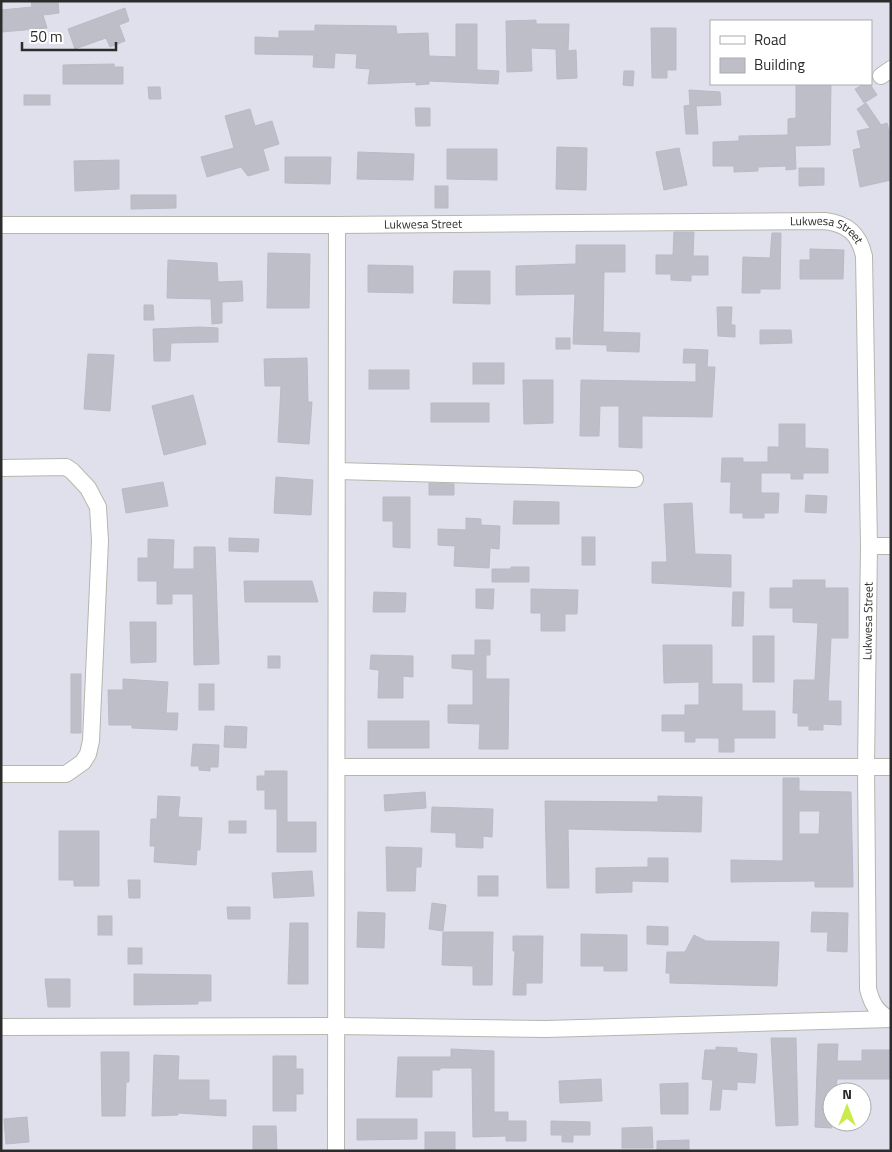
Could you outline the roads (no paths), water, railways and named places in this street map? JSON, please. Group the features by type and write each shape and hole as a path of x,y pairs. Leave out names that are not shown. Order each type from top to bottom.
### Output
{"street":[{"name":"Lukwesa Street","path":"1,225 337,225 825,220 837,222 853,231 860,242 864,256 869,546 866,767 868,989 872,1004 878,1012 890,1019"},
{"path":"336,1151 338,767 337,225"},
{"path":"1,468 66,467 72,471 88,488 98,507 100,541 93,717 88,754 82,762 66,774 1,774"},
{"path":"338,471 636,479"},
{"path":"869,546 891,546"},
{"path":"338,767 891,767"},
{"path":"1,1027 337,1026 546,1029 890,1019"}]}
